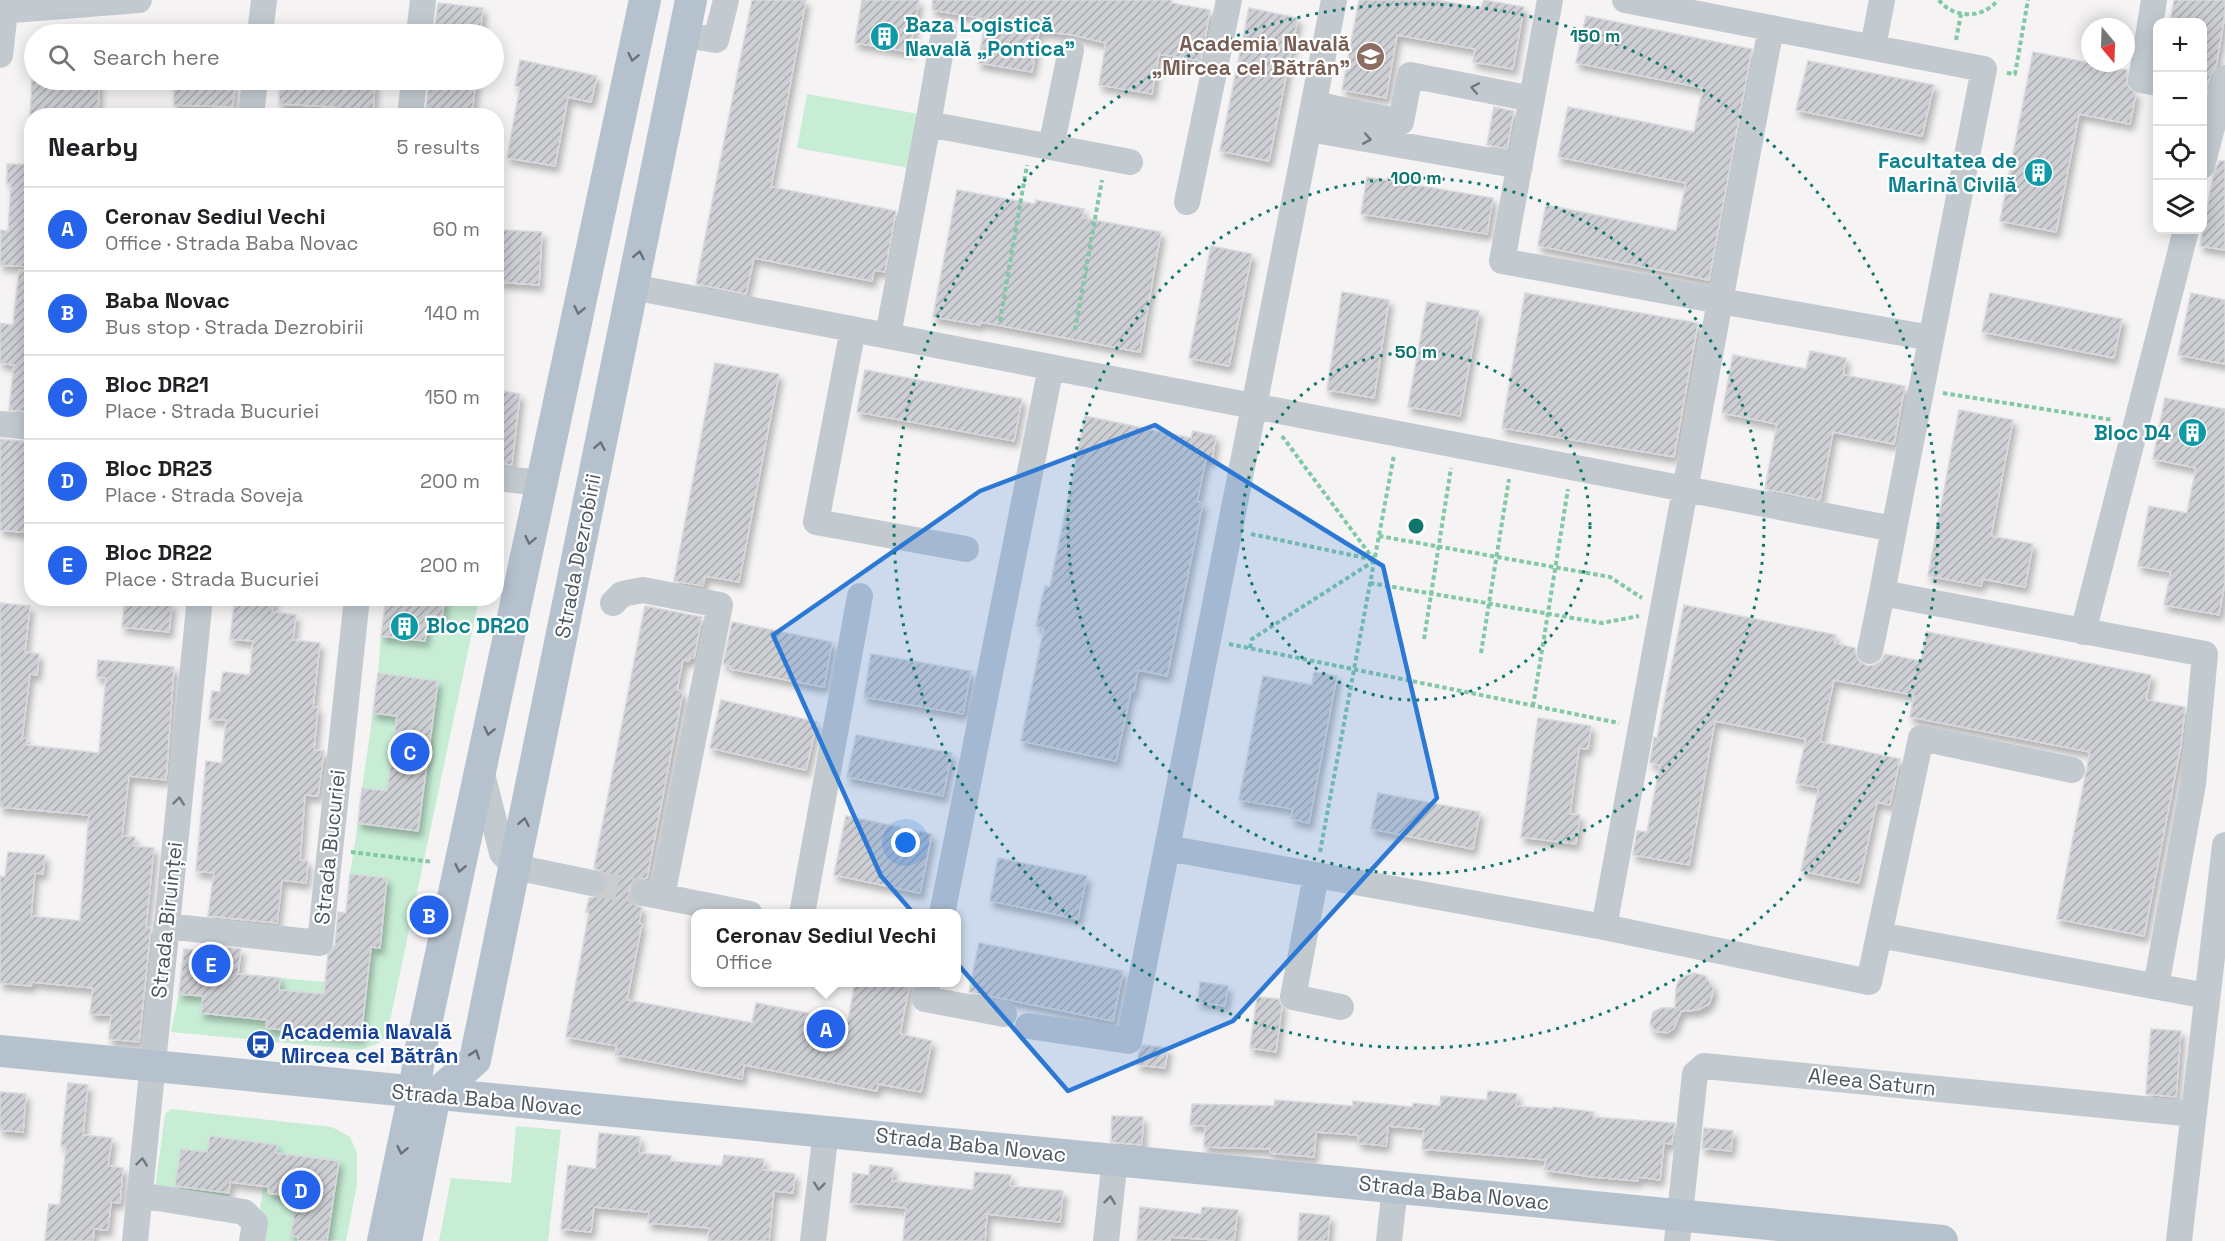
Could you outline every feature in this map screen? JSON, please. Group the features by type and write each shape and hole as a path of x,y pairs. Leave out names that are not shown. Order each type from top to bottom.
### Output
{"main road":[{"path":"406,1241 425,1094 420,1052 645,0"},
{"name":"Strada Dezrobirii","path":"425,1094 475,1060 691,0"},
{"name":"Strada Baba Novac","path":"0,1051 1395,1187 1678,1228 1942,1241"},
{"path":"383,1241 425,1094"}],"street":[{"path":"0,55 3,11 139,0"},
{"path":"261,24 264,0"},
{"path":"420,24 423,0"},
{"path":"684,35 716,40 726,0"},
{"path":"1187,202 1229,0"},
{"path":"1028,1026 1129,1041 1334,0"},
{"path":"1550,0 1502,261 1931,338"},
{"path":"1625,0 1984,69 1870,651"},
{"path":"1873,47 1882,0"},
{"path":"2153,82 2141,80 2154,0"},
{"path":"1604,927 1772,28"},
{"path":"888,335 944,32"},
{"path":"1040,145 1071,50"},
{"path":"1311,117 1401,122 1410,75 1532,99"},
{"path":"2207,138 2216,88"},
{"path":"252,108 254,90"},
{"path":"411,108 413,90"},
{"path":"1311,117 1520,166"},
{"path":"928,124 1118,160"},
{"path":"2083,632 2185,234"},
{"path":"633,287 1894,529"},
{"path":"853,329 816,522 966,549"},
{"path":"943,909 1051,367"},
{"path":"0,424 24,426"},
{"path":"504,479 542,483"},
{"path":"614,603 622,594 643,590 720,605 653,895 724,909"},
{"path":"1882,593 2205,654 2193,784 2156,986"},
{"path":"803,909 860,596"},
{"name":"Strada Biruinței","path":"135,1241 199,606"},
{"name":"Strada Bucuriei","path":"166,927 320,943 356,606"},
{"path":"1167,848 1604,927 1869,982 1921,738 2072,770"},
{"path":"481,770 502,853 515,867 592,883"},
{"path":"2179,1241 2225,845"},
{"path":"1316,875 1293,998 1341,1006"},
{"path":"1879,935 2207,996"},
{"path":"927,987 925,999 1004,1014"},
{"name":"Aleea Saturn","path":"1678,1228 1695,1074 1704,1066 2194,1114"},
{"path":"813,1241 826,1131"},
{"path":"1106,1241 1115,1159"},
{"path":"1389,1241 1395,1187"},
{"path":"139,1195 244,1212 255,1223 252,1241"}],"path":[{"path":"1939,0 1950,10 1973,15 1984,11 1998,0"},
{"path":"1984,69 2015,74 2028,0"},
{"path":"1000,321 1040,145"},
{"path":"1075,330 1118,160"},
{"path":"1921,389 2136,424"},
{"path":"1285,412 1281,435 1375,560"},
{"path":"1316,875 1398,434"},
{"path":"1424,639 1454,445"},
{"path":"1481,653 1512,456"},
{"path":"1533,706 1572,467"},
{"path":"1230,530 1375,560"},
{"path":"1379,536 1610,578 1663,611"},
{"path":"1250,649 1252,639 1375,560"},
{"path":"1370,583 1602,623 1663,611"},
{"path":"1208,640 1641,727"},
{"path":"330,850 434,862"}],"highlighted area":[{"path":"1155,425 1383,566 1437,798 1233,1021 1068,1091 881,876 773,635 980,491"}],"green space":[{"path":"807,94 919,114 909,168 797,148"},
{"path":"444,606 478,606 387,1035 379,1043 360,1050 171,1032 179,994 203,996 201,1013 267,1020 267,1028 361,1038 371,947 380,948 387,878 350,874 358,823 418,831 437,681 378,673 381,636 425,641 429,615 442,617"},
{"path":"373,713 397,716 387,791 362,788"},
{"path":"280,978 325,982 324,994 279,990"},
{"path":"171,1109 332,1127 350,1137 357,1153 357,1184 346,1241 327,1240 338,1161 276,1153 276,1145 210,1136 207,1152 181,1149 175,1185 229,1193 228,1203 155,1190 165,1114"},
{"path":"516,1126 561,1130 548,1241 439,1241 451,1178 511,1183"},
{"path":"263,1187 269,1187 268,1194 296,1197 291,1235 298,1237 298,1241 256,1241"}],"building":[{"path":"752,0 806,0 771,187 896,211 885,272 874,270 872,281 754,258 746,294 696,284"},
{"path":"862,0 919,0 910,52 855,43"},
{"path":"933,0 1172,0 1171,3 1210,10 1201,61 1159,54 1152,94 1099,85 1106,43 1073,35 1039,31 1032,72 978,63 986,19 932,10"},
{"name":"Academia Navală „Mircea cel Bătrân”","path":"1359,0 1436,0 1481,8 1484,0 1524,7 1513,69 1473,62 1475,49 1397,35 1386,98 1342,90"},
{"path":"2174,0 2225,0 2225,14 2216,67 2207,86 2207,18 2171,18"},
{"path":"438,3 483,8 481,24 435,24"},
{"path":"1249,8 1298,18 1269,161 1220,151"},
{"path":"1586,16 1752,49 1709,280 1538,246 1546,205 1676,231 1686,183 1558,157 1568,107 1694,132 1703,88 1576,63"},
{"name":"Facultatea de Marină Civilă","path":"2033,52 2081,61 2081,72 2127,72 2127,85 2136,94 2130,124 2079,114 2056,232 2000,221"},
{"path":"520,60 597,76 591,102 568,97 555,166 507,158 520,87 515,86"},
{"path":"1808,61 1934,85 1922,136 1796,110"},
{"path":"31,90 99,90 98,108 30,108"},
{"path":"174,90 234,90 233,107 174,105"},
{"path":"280,90 374,90 373,108 279,104"},
{"path":"428,90 475,90 473,108 426,108"},
{"path":"1494,107 1514,111 1507,149 1487,145"},
{"path":"2219,161 2225,161 2225,250 2200,246 2202,234 2207,234 2207,208 2213,176"},
{"path":"7,164 24,165 24,266 0,265 1,230 8,231 11,184 7,184"},
{"path":"1367,177 1493,198 1487,234 1361,214"},
{"path":"957,190 1035,204 1036,200 1084,209 1082,218 1161,232 1140,352 981,322 980,325 933,317"},
{"path":"504,230 542,232 539,285 504,282"},
{"path":"1211,246 1252,254 1229,366 1189,358"},
{"path":"19,270 24,270 24,412 9,410 14,365 0,363 0,323 13,325"},
{"path":"1342,292 1389,300 1374,398 1327,390"},
{"path":"1525,293 1698,323 1674,457 1502,428"},
{"path":"1990,293 2122,319 2114,358 1982,332"},
{"path":"2191,293 2225,300 2225,364 2178,355"},
{"path":"1427,302 1479,311 1460,416 1408,407"},
{"path":"1810,351 1846,358 1843,375 1905,386 1894,444 1833,432 1820,500 1765,489 1777,424 1722,413 1733,355 1806,369"},
{"path":"715,363 779,374 739,582 705,576 703,586 674,581"},
{"path":"865,370 1022,399 1014,441 857,412"},
{"path":"504,391 520,394 512,465 504,464"},
{"name":"Bloc D4","path":"2165,398 2225,409 2225,582 2219,615 2164,605 2171,572 2138,566 2149,506 2187,513 2196,468 2153,459"},
{"path":"1959,410 2013,420 1991,536 2033,544 2025,587 1983,579 1981,586 1928,576"},
{"path":"1085,416 1191,438 1193,431 1216,436 1212,460 1206,459 1197,502 1203,503 1167,676 1138,670 1134,691 1131,691 1116,761 1021,741 1044,628 1036,626 1045,586 1050,587"},
{"path":"0,439 24,441 24,532 0,530"},
{"path":"0,603 30,606 25,652 39,654 37,675 30,674 22,738 27,738 26,745 99,753 106,678 97,677 98,660 174,667 166,780 129,776 122,836 135,837 134,846 154,848 146,927 151,927 139,1042 109,1039 111,1015 90,1014 93,988 32,982 31,986 0,983 0,876 5,877 8,852 45,855 43,874 35,873 31,916 80,921 89,815 0,807"},
{"path":"1684,605 1836,635 1834,643 1855,648 1860,662 1868,666 1881,661 1885,654 1921,661 1927,632 2151,675 2146,700 2185,707 2181,745 2144,936 2057,919 2090,752 1910,717 1914,695 1834,680 1820,742 1900,759 1890,805 1877,802 1859,883 1801,871 1819,788 1796,783 1806,739 1715,721 1689,865 1633,855 1637,831 1647,832 1660,765 1650,763 1654,737 1657,738"},
{"path":"124,606 172,606 169,632 122,627"},
{"path":"234,606 273,606 272,612 296,615 293,640 320,643 313,707 318,707 314,750 324,751 318,796 305,795 300,860 308,861 306,883 282,880 277,923 208,916 214,873 196,871 206,761 222,763 226,720 209,719 212,691 220,692 223,672 250,675 253,641 230,639"},
{"name":"Bloc DR20","path":"385,606 444,606 442,617 429,615 425,641 381,636"},
{"path":"645,606 702,617 694,658 690,658 689,661 683,660 677,690 683,692 647,878 633,883 629,891 634,904 642,908 639,923 642,924 627,1000 752,1023 756,1003 848,1021 854,987 909,987 900,1034 932,1041 921,1092 878,1084 877,1091 744,1065 742,1079 615,1055 617,1046 566,1037 589,913 586,912 589,898 603,893 607,885 602,872 594,868"},
{"path":"732,622 832,642 824,687 730,669 731,666 723,664"},
{"path":"871,654 971,671 963,714 864,697"},
{"path":"1314,672 1337,676 1309,823 1291,819 1293,809 1239,800 1263,676 1312,685"},
{"path":"378,673 438,681 418,831 358,823 362,788 387,791 397,716 373,713"},
{"path":"721,700 817,722 806,770 710,748"},
{"path":"1538,718 1591,726 1588,749 1579,748 1570,814 1580,815 1576,844 1521,837"},
{"path":"856,735 952,753 943,796 847,777"},
{"path":"1378,793 1480,812 1473,849 1371,829"},
{"path":"846,816 932,834 920,893 834,875"},
{"path":"998,858 1087,876 1078,919 990,901"},
{"path":"350,874 387,878 380,948 371,947 361,1038 266,1028 267,1020 201,1013 203,996 179,994 184,949 204,951 204,945 241,949 238,974 280,978 279,990 324,994 328,955 335,945 338,912 346,913"},
{"path":"979,943 1123,971 1113,1021 969,992"},
{"path":"1694,973 1705,976 1713,987 1709,1004 1698,1010 1681,1011 1674,1028 1667,1033 1655,1031 1650,1024 1653,1012 1661,1008 1675,1008 1678,982 1682,977"},
{"path":"1200,982 1228,986 1225,1006 1198,1002"},
{"path":"1257,997 1279,999 1282,1007 1276,1052 1250,1048"},
{"path":"2151,1029 2181,1031 2176,1097 2146,1094"},
{"path":"1143,1045 1168,1048 1165,1068 1137,1065 1139,1052"},
{"path":"68,1083 88,1085 83,1135 112,1138 108,1166 123,1168 120,1203 111,1202 108,1230 94,1229 93,1241 45,1241 49,1204 60,1205 66,1147 61,1146"},
{"path":"1488,1091 1517,1094 1516,1106 1553,1109 1553,1107 1594,1112 1593,1117 1675,1123 1672,1144 1664,1143 1660,1180 1638,1177 1638,1181 1593,1177 1544,1170 1546,1160 1422,1149 1424,1129 1388,1126 1386,1146 1358,1143 1358,1135 1316,1132 1314,1157 1270,1153 1270,1149 1204,1147 1205,1126 1190,1125 1192,1104 1274,1106 1275,1100 1353,1106 1353,1101 1413,1107 1413,1103 1440,1106 1441,1096 1487,1100"},
{"path":"0,1092 26,1094 23,1132 0,1130"},
{"path":"1112,1116 1143,1117 1142,1145 1111,1142"},
{"path":"1704,1128 1733,1131 1731,1151 1702,1148"},
{"path":"599,1133 640,1137 639,1153 671,1156 670,1161 722,1166 724,1155 764,1159 763,1170 795,1174 793,1193 774,1191 769,1241 708,1241 709,1228 648,1223 649,1212 594,1207 591,1232 561,1229 568,1165 596,1169"},
{"path":"210,1136 277,1145 276,1153 339,1161 327,1241 298,1241 298,1237 291,1235 296,1197 268,1193 269,1187 230,1182 229,1193 175,1186 181,1149 207,1152"},
{"path":"870,1165 893,1168 892,1181 973,1190 975,1172 1011,1175 1010,1186 1063,1191 1060,1222 987,1214 985,1241 903,1241 906,1208 850,1203 853,1173 869,1175"},
{"path":"1140,1207 1201,1214 1202,1207 1238,1210 1234,1241 1170,1237 1170,1241 1137,1241"},
{"path":"1300,1213 1330,1216 1328,1241 1298,1241"}],"tunnel":[{"path":"592,883 644,893"}],"place":[{"name":"Baza Logistică Navală „Pontica”","path":"884,37"},
{"name":"Academia Navală „Mircea cel Bătrân”","path":"1371,56"},
{"name":"Facultatea de Marină Civilă","path":"2038,173"},
{"name":"Bloc D4","path":"2192,433"},
{"name":"Bloc DR20","path":"405,626"},
{"name":"Bloc DR21","path":"410,752"},
{"name":"Baba Novac","path":"429,915"},
{"name":"Bloc DR22","path":"211,964"},
{"name":"Ceronav Sediul Vechi","path":"826,1029"},
{"name":"Academia Navală Mircea cel Bătrân","path":"260,1044"},
{"name":"Bloc DR23","path":"301,1190"}]}
